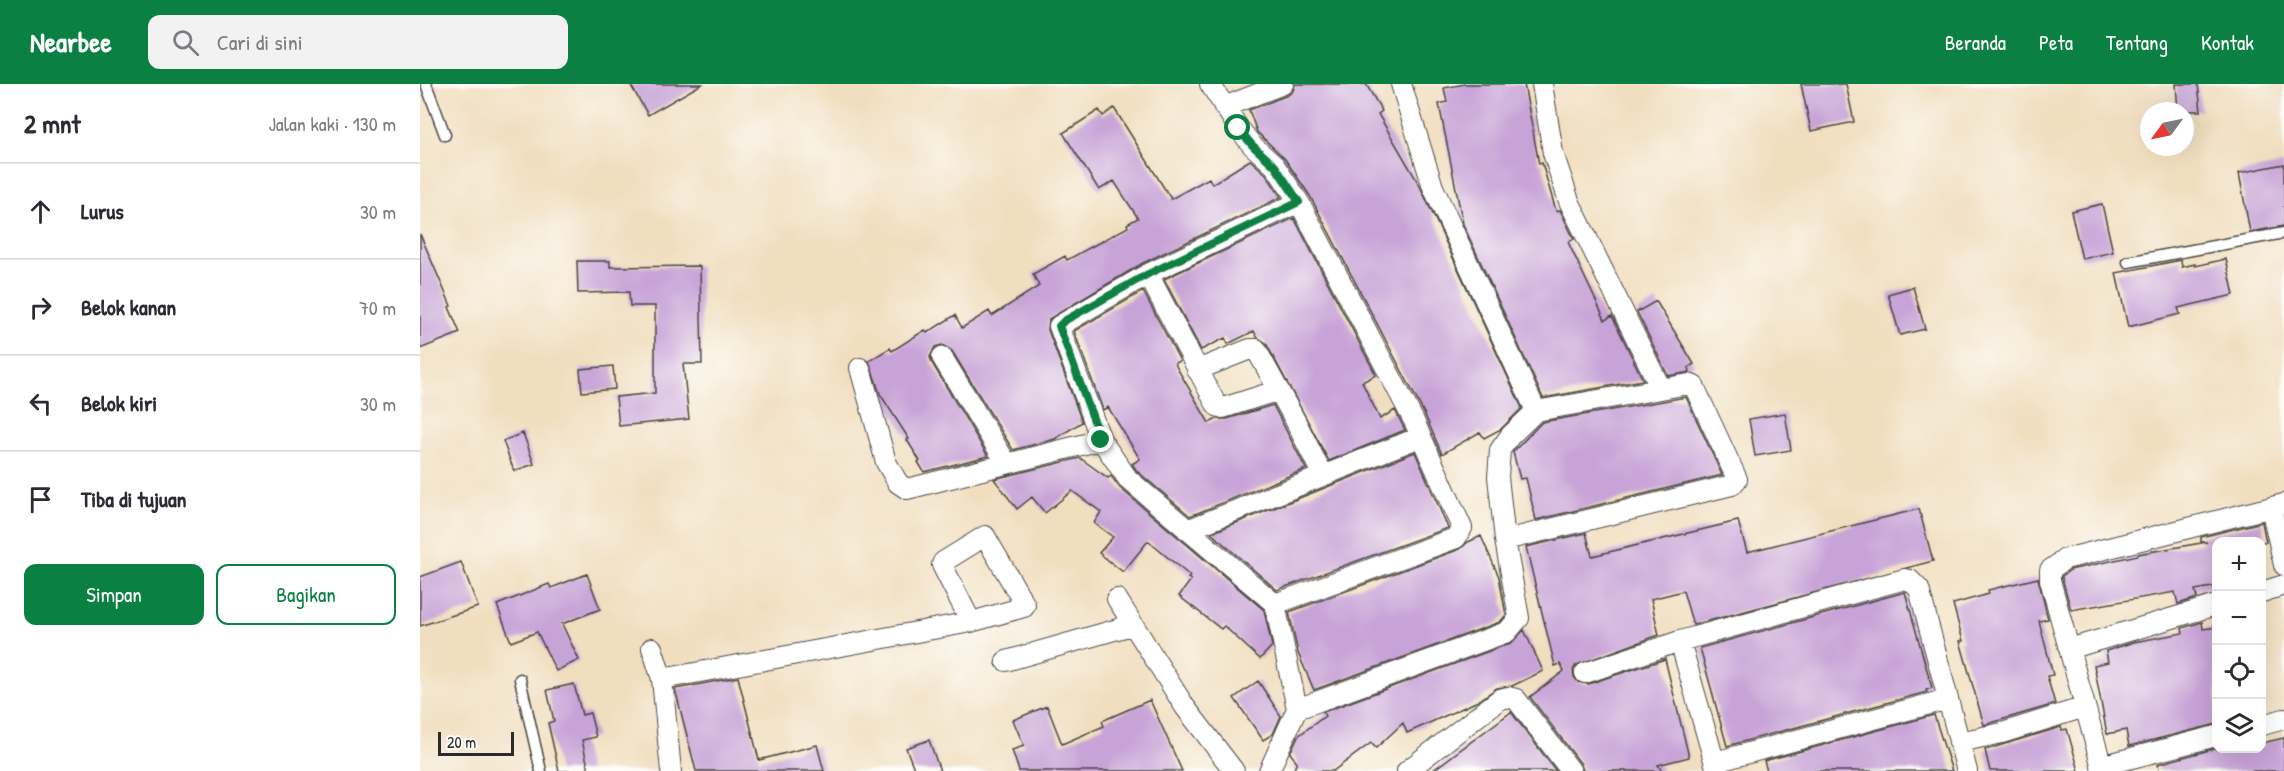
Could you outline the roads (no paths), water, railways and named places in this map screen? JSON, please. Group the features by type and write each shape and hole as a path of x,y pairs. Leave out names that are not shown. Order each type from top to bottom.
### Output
{"street":[{"path":"1210,84 1252,145 1275,166 1299,202 1420,437 1462,528 1456,538 1275,604"},
{"path":"1224,107 1283,84"},
{"path":"1401,84 1433,187 1536,411"},
{"path":"1542,84 1553,153 1569,201 1661,388"},
{"path":"1269,771 1297,709 1275,604 1128,479 1101,440 1059,326 1148,274 1299,202"},
{"path":"1148,274 1217,406 1223,408 1279,390"},
{"path":"1197,370 1250,349 1256,349 1323,477"},
{"path":"942,357 1007,464"},
{"path":"860,368 886,462 898,483 907,489 1101,440"},
{"path":"1297,709 1507,632 1519,618 1505,540 1498,477 1500,450 1510,436 1536,411 1661,388 1689,384 1694,386 1737,479 1734,484 1505,540"},
{"path":"1187,530 1420,437"},
{"path":"2212,737 2102,768 2050,580 2050,570 2055,564 2065,559 2278,506 2284,565"},
{"path":"662,679 971,622 1022,608 1025,605 985,536 943,562 942,565 971,622"},
{"path":"1585,673 1680,641 1905,579 1910,580 1919,589 1968,771"},
{"path":"2265,591 2284,585"},
{"path":"1117,599 1185,707 1234,771"},
{"path":"2069,649 2212,606"},
{"path":"1006,661 1132,625"},
{"path":"1680,641 1716,767 1948,699"},
{"path":"652,648 662,679 671,771"},
{"path":"1407,771 1500,699 1508,696 1516,699 1571,771"},
{"path":"1959,742 2002,733 2085,707"},
{"path":"2266,724 2284,719"}],"lane":[{"path":"426,84 445,135"},
{"path":"2128,262 2284,233"},
{"path":"520,679 541,771"}]}
